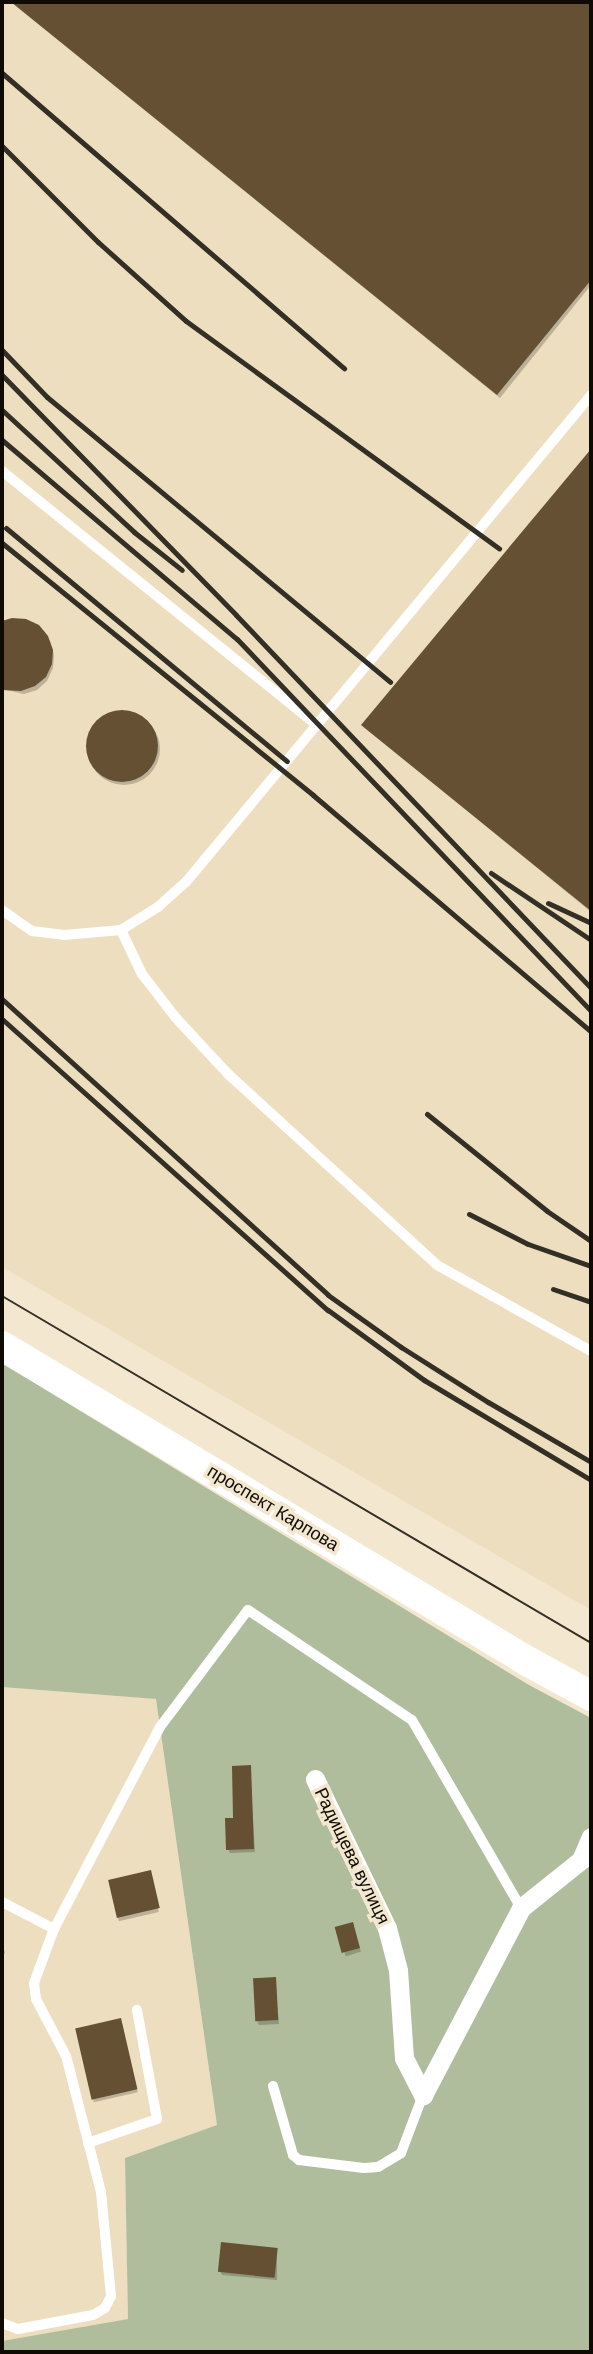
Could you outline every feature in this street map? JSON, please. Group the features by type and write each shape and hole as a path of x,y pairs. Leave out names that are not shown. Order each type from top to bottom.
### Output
{"main road":[{"name":"проспект Карпова","path":"2,1346 543,1670 591,1696"}],"street":[{"name":"Радищева вулиця","path":"315,1779 387,1928 398,1970 404,2058 423,2095"},
{"path":"423,2095 521,1908 581,1860 591,1837"}],"lane":[{"path":"2,911 32,931 64,936 121,930 158,906 186,882 591,395"},
{"path":"2,471 317,725"},
{"path":"121,930 142,974 176,1018 228,1074 427,1256 489,1297 591,1351"},
{"path":"2,2323 18,2329 93,2315 105,2308 111,2295 101,2192 66,2056 36,1999 34,1983 54,1929 160,1727 248,1609 412,1720 521,1908"},
{"path":"2,1902 54,1929"},
{"path":"88,2143 158,2119 137,2010"},
{"path":"273,2086 293,2154 299,2160 364,2168 378,2167 401,2153 423,2095"}],"shaded area":[{"path":"2,2 591,2 591,1610 2,1267"},
{"path":"2,1687 156,1699 217,2125 125,2158 128,2319 2,2341"}],"green space":[{"path":"2,1363 529,1685 591,1718 591,2352 2,2352 2,2341 128,2319 125,2158 217,2125 156,1699 2,1687"}],"building":[{"path":"11,2 591,2 591,280 497,395"},
{"path":"591,449 591,911 361,725"},
{"path":"12,618 26,619 39,625 48,636 53,650 52,664 46,677 35,686 21,691 2,690 2,621"},
{"path":"129,710 148,720 156,732 156,760 148,772 136,780 115,782 96,772 88,760 86,739 96,720 108,712"},
{"path":"251,1765 254,1849 226,1850 225,1818 233,1818 232,1766"},
{"path":"151,1870 160,1908 117,1918 108,1880"},
{"path":"353,1922 360,1948 342,1953 335,1927"},
{"path":"276,1977 278,2020 255,2021 253,1978"},
{"path":"121,2018 137,2089 92,2100 75,2029"},
{"path":"221,2242 278,2248 275,2278 218,2272"}],"tram line":[{"path":"2,1296 591,1643"}],"railway":[{"path":"2,73 344,368"},
{"path":"2,146 98,242 186,321 499,548"},
{"path":"2,350 47,397 390,682"},
{"path":"2,375 236,615 591,988"},
{"path":"2,410 134,532 182,570"},
{"path":"2,440 237,639 591,1011"},
{"path":"6,528 287,761"},
{"path":"2,543 313,795 591,1032"},
{"path":"491,873 591,940"},
{"path":"548,903 591,923"},
{"path":"2,999 328,1295 401,1347 591,1462"},
{"path":"2,1019 328,1310 424,1380 591,1480"},
{"path":"427,1114 547,1211 591,1241"},
{"path":"469,1214 528,1244 591,1266"},
{"path":"553,1289 591,1302"}]}
